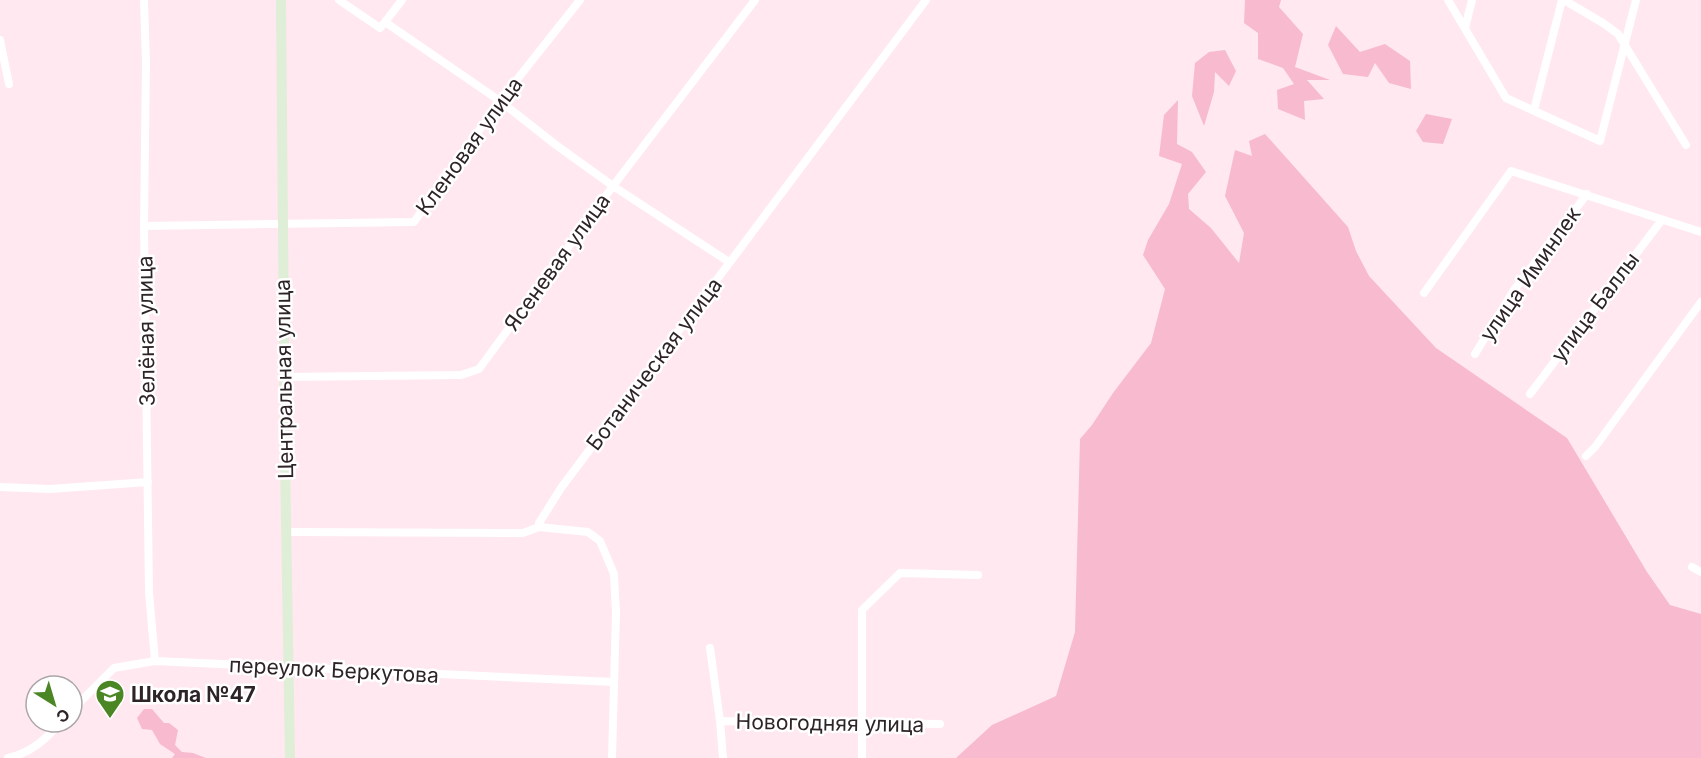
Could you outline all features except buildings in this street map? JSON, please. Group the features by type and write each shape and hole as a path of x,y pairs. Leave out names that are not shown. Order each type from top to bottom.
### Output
{"street":[{"name":"Зелёная улица","path":"144,0 146,62 144,226 148,482 150,592 155,661"},
{"name":"Центральная улица","path":"281,0 290,758"},
{"path":"339,0 380,28 402,0"},
{"name":"Кленовая улица","path":"144,226 414,222 500,101 580,0"},
{"name":"Ясеневая улица","path":"284,377 461,375 479,369 612,186 755,0"},
{"name":"Ботаническая улица","path":"539,527 539,523 561,488 926,0"},
{"path":"1448,0 1506,98 1600,141 1636,0"},
{"path":"1465,28 1472,0"},
{"path":"1534,110 1563,0 1618,34 1686,145"},
{"path":"385,22 500,101 612,186 729,262"},
{"path":"0,40 9,84"},
{"path":"1424,293 1511,171 1701,232"},
{"name":"улица Иминлек","path":"1474,354 1514,290 1587,194"},
{"name":"улица Баллы","path":"1530,394 1661,221"},
{"path":"1586,456 1595,447 1701,302"},
{"path":"0,487 50,489 148,482"},
{"path":"286,532 523,533 539,527 588,532 600,541 609,559 615,584 612,758"},
{"path":"1692,567 1701,572"},
{"path":"862,758 862,610 900,573 978,575"},
{"path":"710,648 723,758"},
{"name":"переулок Беркутова","path":"84,698 114,669 155,661 614,682"},
{"name":"Новогодняя улица","path":"720,721 940,724"},
{"path":"8,758 17,756 43,742 50,734"}],"shaded area":[{"path":"1245,0 1281,0 1279,7 1303,34 1295,67 1330,80 1307,80 1324,99 1304,101 1305,120 1278,109 1277,90 1294,84 1283,68 1258,59 1258,33 1244,23"},
{"path":"1336,26 1360,52 1385,44 1410,61 1411,89 1389,83 1375,63 1368,77 1343,74 1328,45"},
{"path":"1225,50 1236,71 1229,86 1215,72 1214,92 1204,126 1192,96 1195,63 1209,52"},
{"path":"1178,100 1177,144 1192,152 1206,172 1188,194 1189,209 1211,228 1239,263 1244,233 1225,196 1235,150 1252,156 1249,141 1265,134 1348,227 1356,251 1369,276 1436,348 1567,438 1647,572 1670,605 1701,614 1701,758 956,758 992,725 1056,696 1075,632 1080,439 1151,343 1165,289 1143,255 1148,240 1169,204 1182,164 1159,156 1164,115"},
{"path":"1426,114 1452,119 1443,144 1423,142 1416,131"},
{"path":"144,709 152,709 164,723 169,723 178,730 175,745 182,752 206,758 172,758 175,754 160,744 152,730 142,729 137,718"}],"place":[{"name":"Школа №47","path":"110,720"}]}
